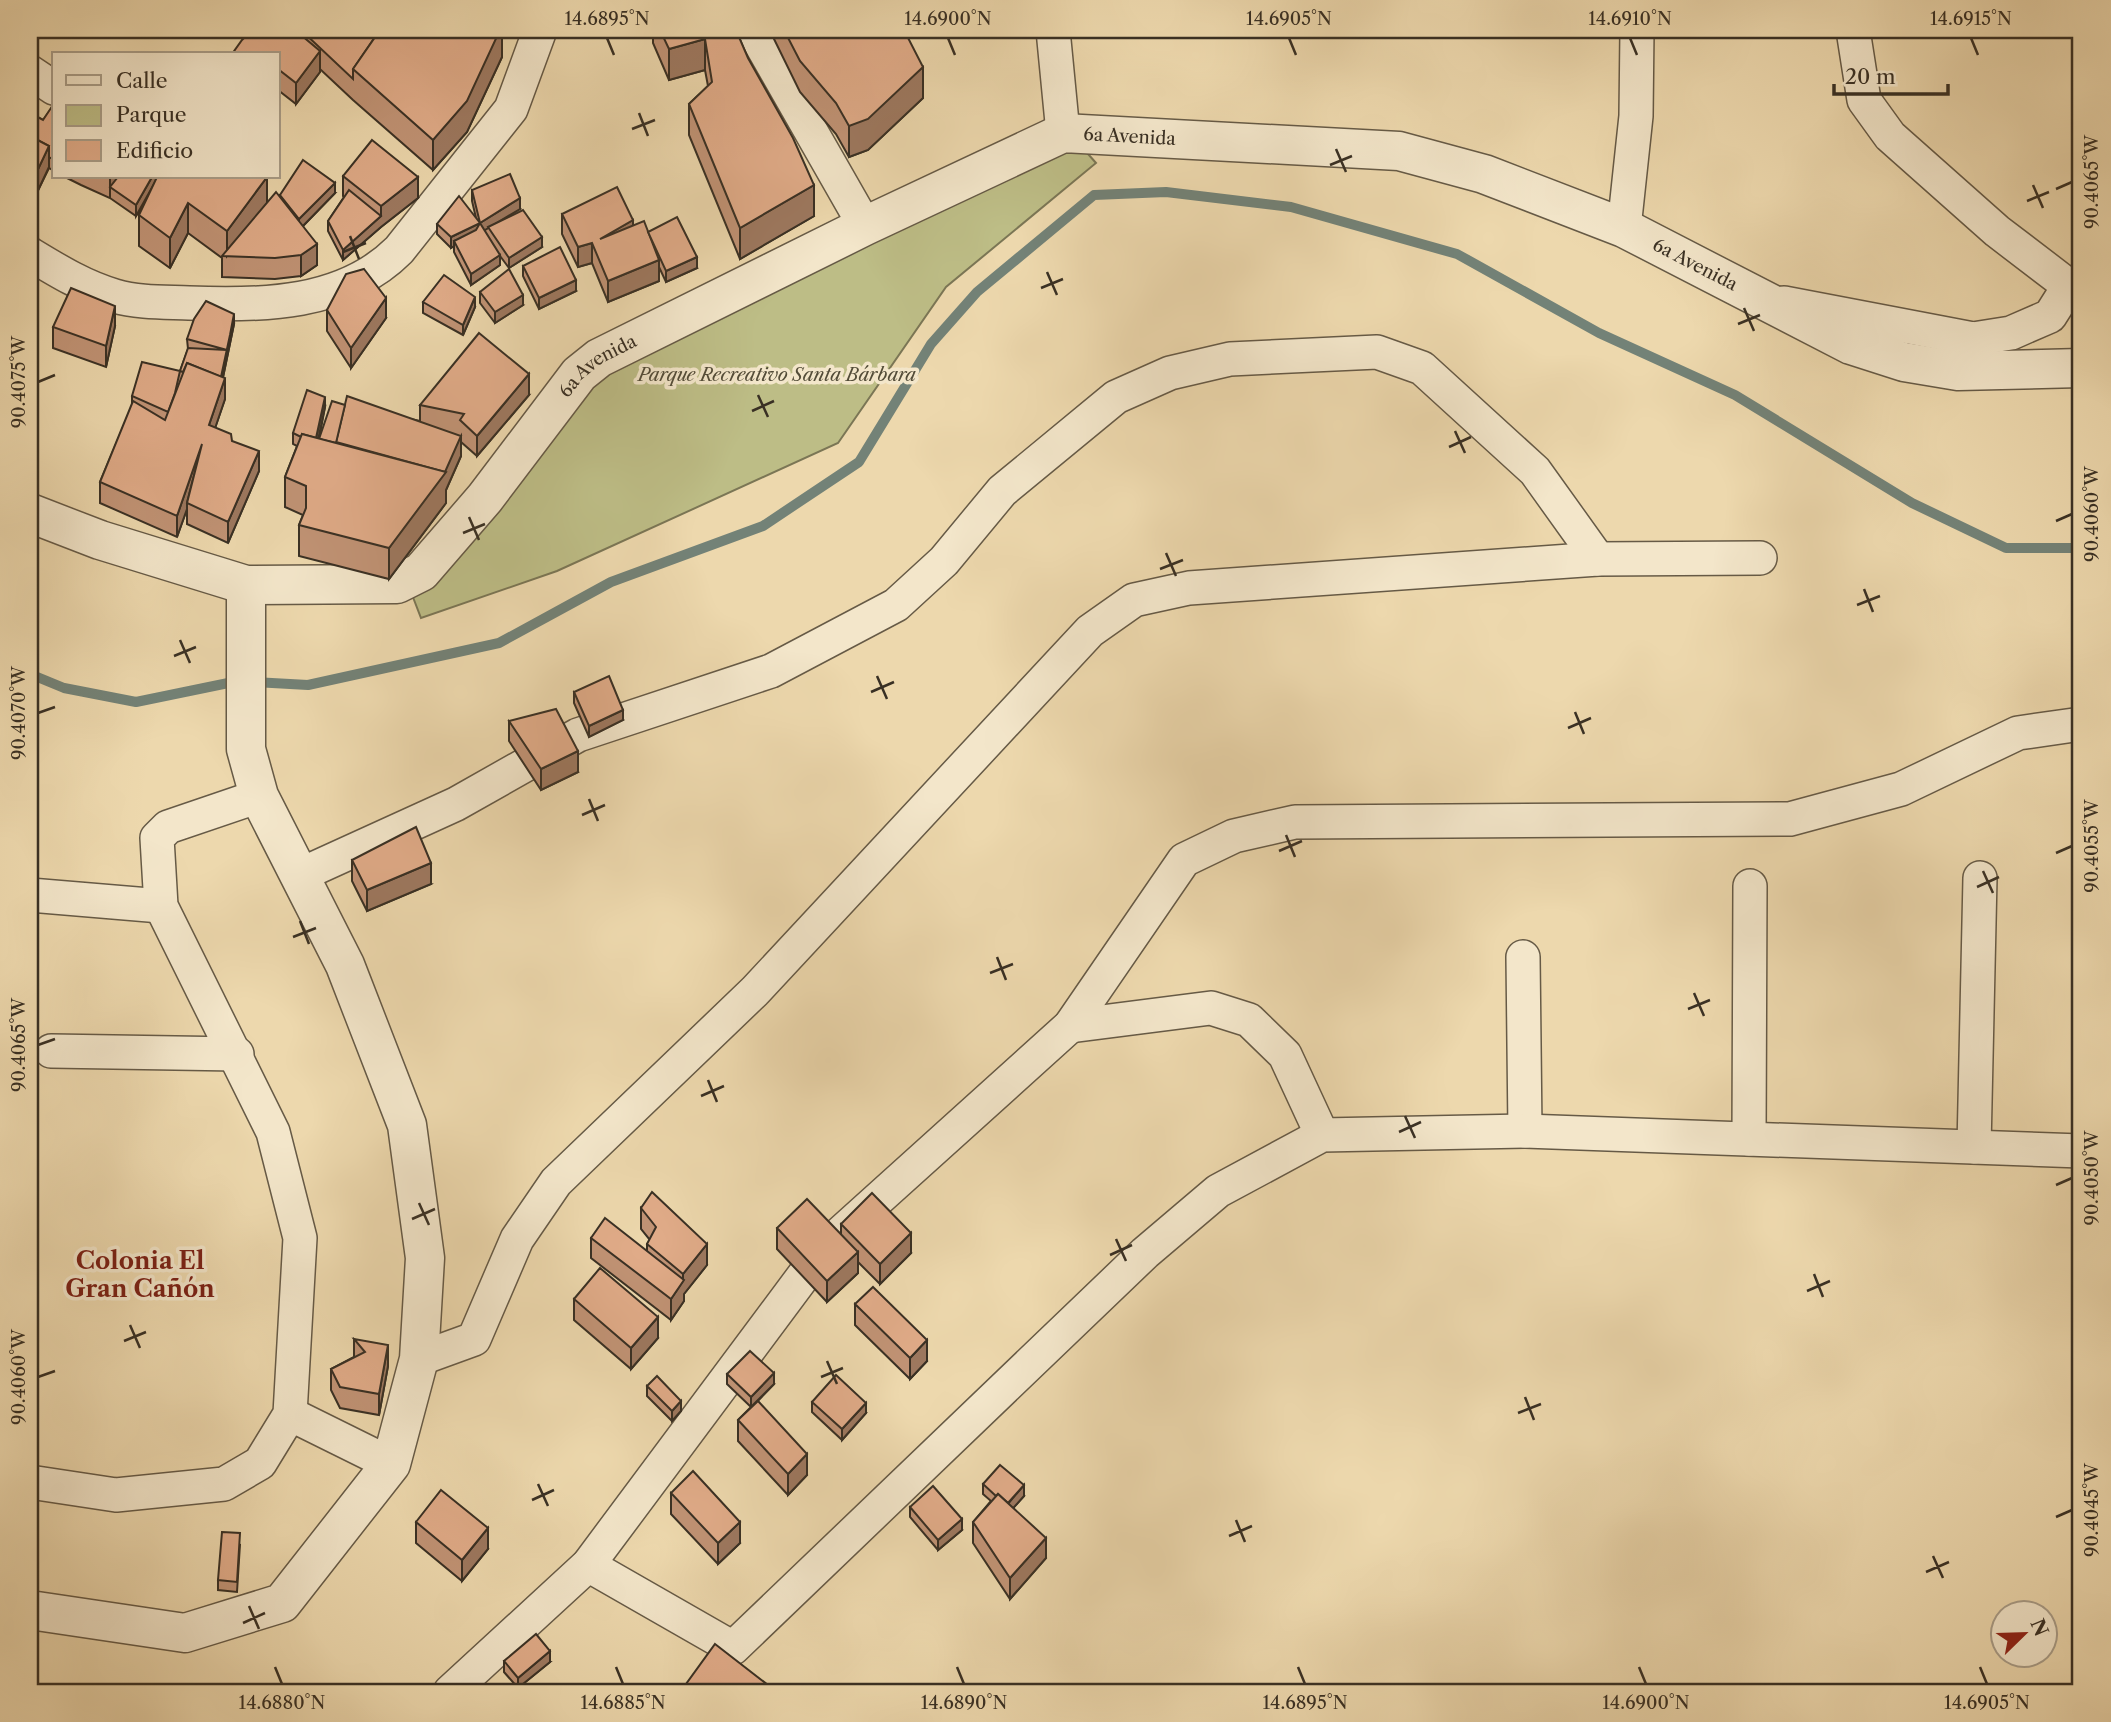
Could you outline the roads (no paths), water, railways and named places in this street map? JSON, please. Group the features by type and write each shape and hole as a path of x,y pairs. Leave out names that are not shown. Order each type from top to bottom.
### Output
{"street":[{"path":"30,254 79,284 118,297 169,302 294,301 362,279 384,265 399,250 495,132 511,108 540,30"},
{"path":"753,30 865,226"},
{"path":"1053,30 1063,133"},
{"path":"1624,228 1636,116 1637,30"},
{"path":"1768,300 1973,338 2011,333 2050,316 2075,287 1997,231 1890,136 1864,100 1853,30"},
{"path":"30,72 52,87"},
{"name":"6a Avenida","path":"30,513 245,599 397,584 421,572 485,498 579,374 600,358 865,226 1063,133 1399,151 1484,174 1624,228 1852,345 1904,362 1958,371 2081,368"},
{"path":"300,875 456,804 578,735 771,671 896,605 944,561 1002,491 1116,397 1170,373 1218,361 1377,352 1422,368 1535,471 1598,559"},
{"path":"419,1359 474,1339 517,1239 556,1182 755,991 1090,631 1134,600 1189,588 1598,559 1760,558"},
{"path":"30,1610 185,1633 282,1603 391,1464 419,1359 425,1258 407,1125 345,965 259,796 246,749 245,599"},
{"path":"450,1692 588,1564 825,1247 1070,1026 1184,860 1234,835 1296,822 1790,819 1901,789 2018,733 2081,724"},
{"path":"30,1482 116,1495 224,1484 260,1463 290,1414 300,1238 273,1132 237,1054 161,906 157,838 168,827 259,796"},
{"path":"1974,1147 1980,878"},
{"path":"1749,1139 1750,886"},
{"path":"30,895 161,906"},
{"path":"1523,957 1525,1131"},
{"path":"1070,1026 1211,1008 1249,1020 1284,1055 1322,1135"},
{"path":"51,1051 237,1054"},
{"path":"588,1564 733,1648 1146,1253 1218,1191 1322,1135 1525,1131 2081,1150"},
{"path":"290,1414 391,1464"}],"waterway":[{"path":"254,682 308,685 499,643 611,582 763,526 859,462 931,344 977,292 1094,195 1166,192 1291,207 1457,254 1599,333 1735,395 1912,503 2006,548 2081,548"},
{"path":"30,674 64,688 136,702 238,681"}],"district":[{"name":"Colonia El Gran Cañón","path":"140,1275"}],"park label":[{"name":"Parque Recreativo Santa Bárbara","path":"777,375"}]}
